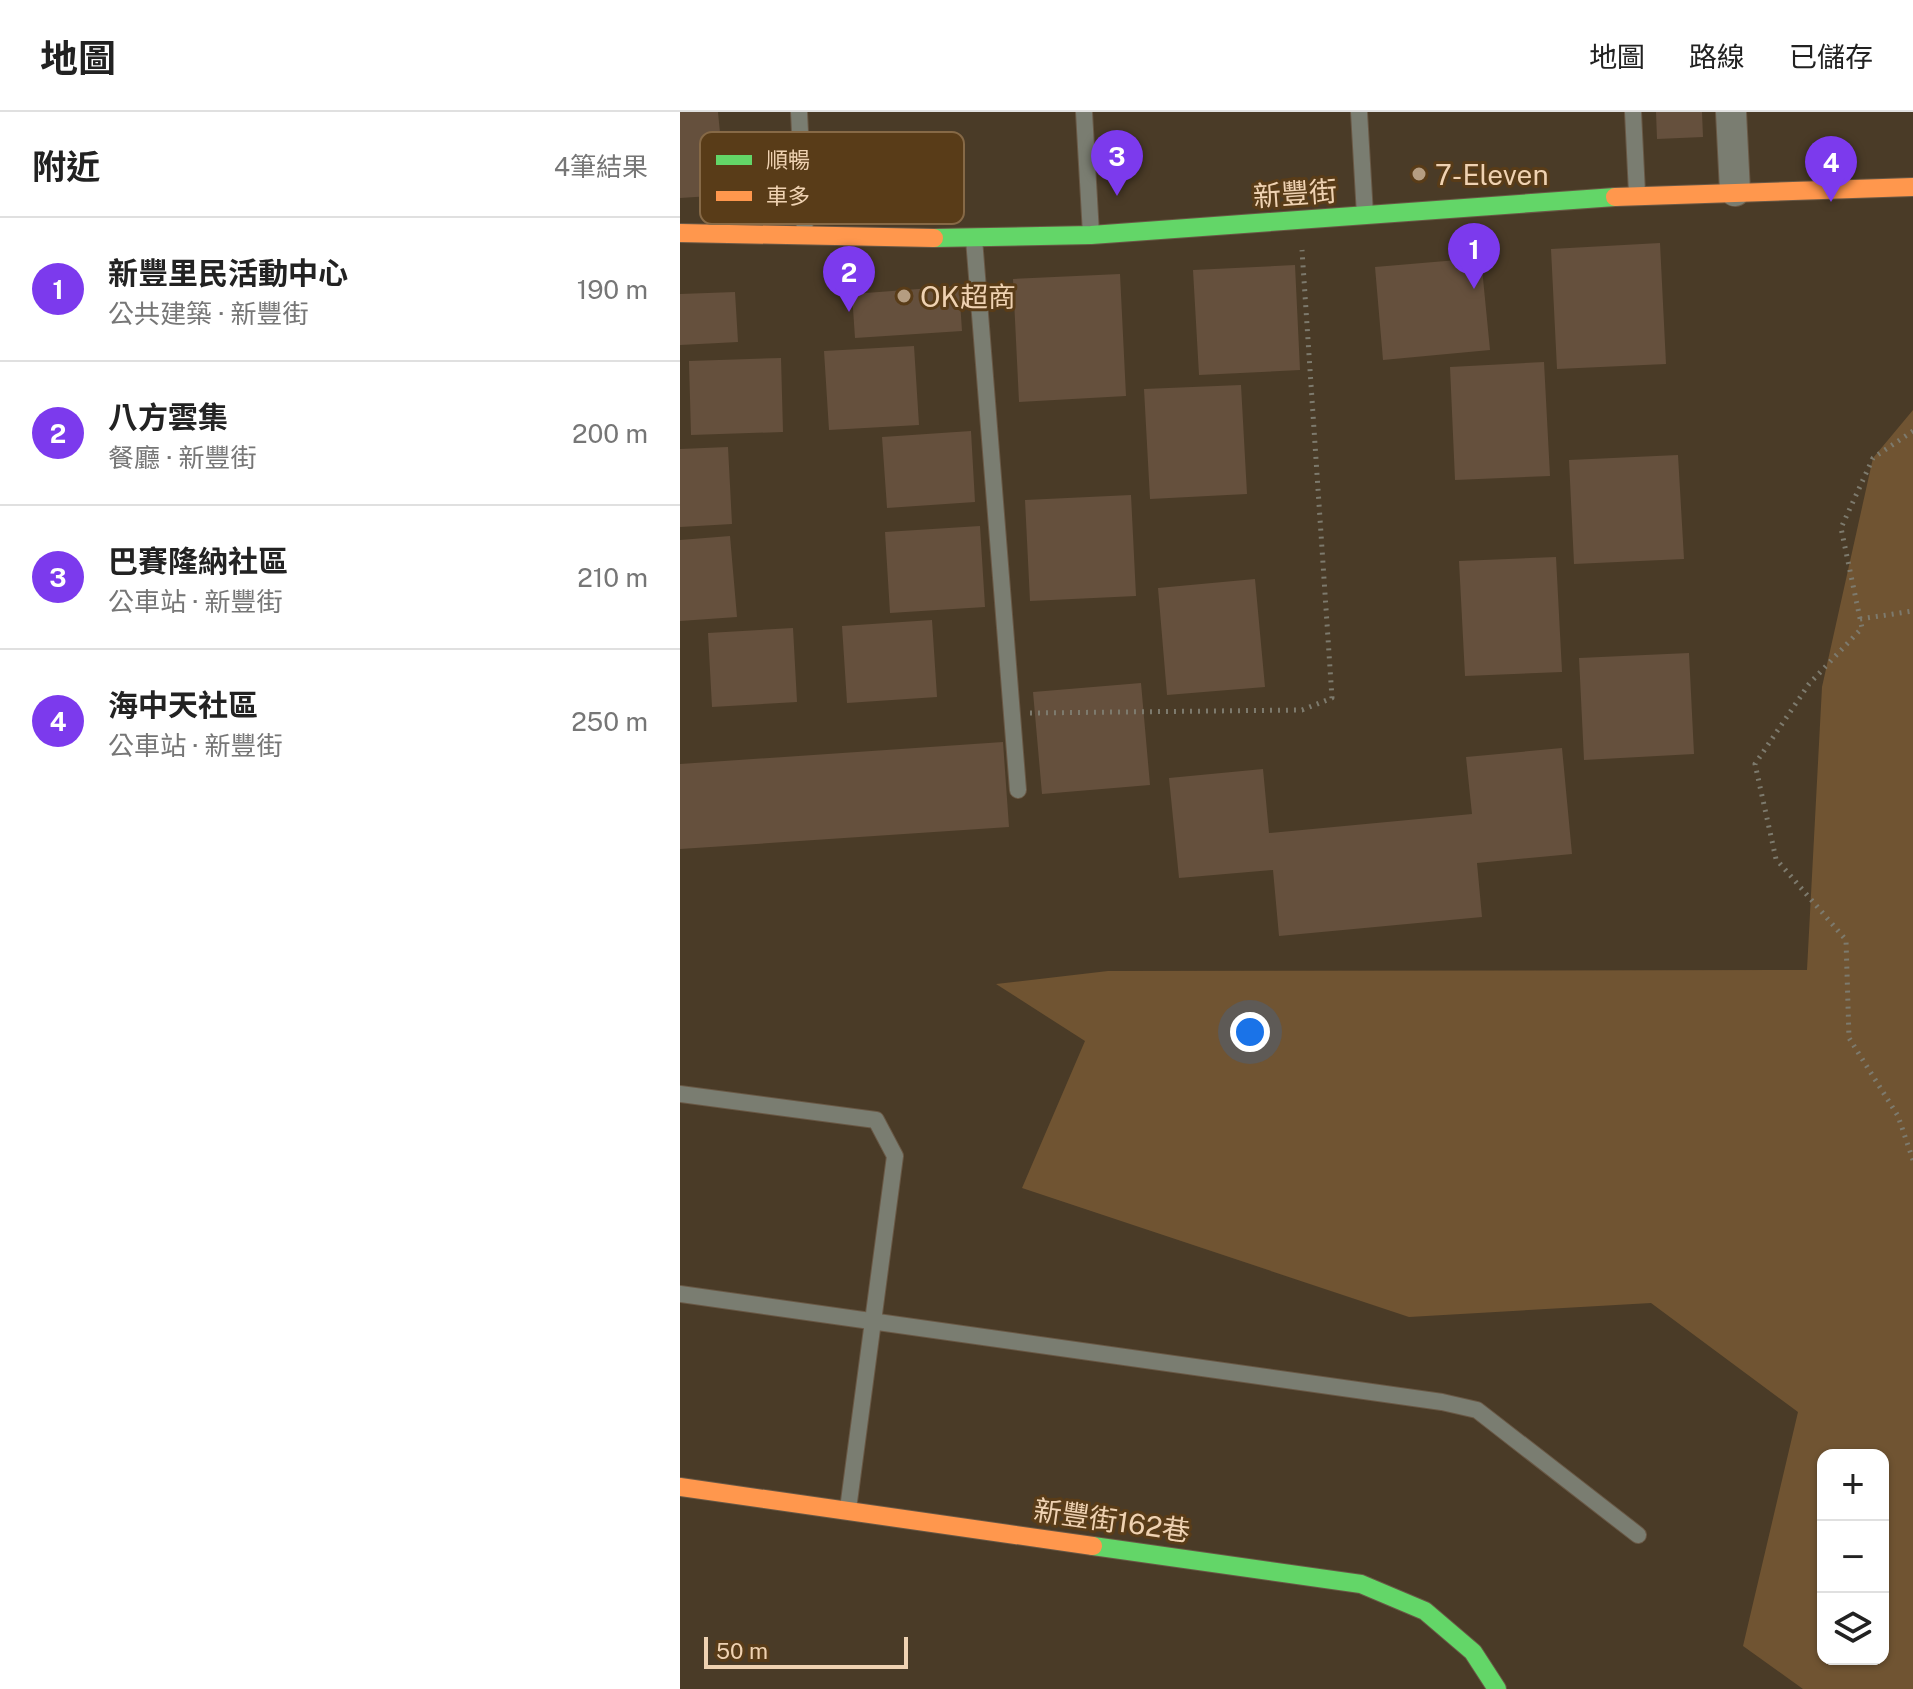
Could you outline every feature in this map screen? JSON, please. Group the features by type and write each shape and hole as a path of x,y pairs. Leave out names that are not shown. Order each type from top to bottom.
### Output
{"street":[{"path":"1731,112 1735,191"},
{"name":"新豐街","path":"680,233 974,239 1091,235 1637,195 1913,187"},
{"name":"新豐街162巷","path":"680,1487 1361,1584 1425,1611 1473,1652 1497,1689"}],"lane":[{"path":"799,112 800,132"},
{"path":"1084,112 1091,235"},
{"path":"1359,112 1365,217"},
{"path":"1633,112 1637,195"},
{"path":"805,224 806,235"},
{"path":"974,239 1018,790"},
{"path":"680,1094 876,1120 895,1156 848,1511"},
{"path":"680,1294 1442,1402 1477,1410 1638,1535"}],"path":[{"path":"1012,713 1302,710 1332,698 1300,221"},
{"path":"1913,431 1873,458 1841,528 1862,628 1809,684 1755,764 1776,859 1846,940 1849,1038 1898,1116 1913,1160"},
{"path":"1860,619 1913,611"}],"shaded area":[{"path":"1913,410 1913,1689 1803,1689 1743,1646 1798,1412 1651,1303 1409,1317 1022,1188 1085,1041 996,984 1108,971 1807,970 1822,687 1873,458"}],"building":[{"path":"680,112 718,112 720,132 700,132 700,197 680,198"},
{"path":"1656,112 1702,112 1703,137 1657,139"},
{"path":"1660,243 1666,364 1557,369 1551,249"},
{"path":"1481,258 1490,350 1383,360 1375,267"},
{"path":"1295,265 1300,370 1199,375 1193,270"},
{"path":"1120,274 1126,396 1019,402 1013,279"},
{"path":"959,286 962,331 855,338 852,294"},
{"path":"735,292 738,342 680,345 680,294"},
{"path":"914,346 919,425 829,430 824,351"},
{"path":"781,358 783,432 691,435 689,361"},
{"path":"1544,362 1550,476 1455,480 1450,367"},
{"path":"1241,385 1247,494 1150,499 1144,389"},
{"path":"971,431 975,502 887,508 882,437"},
{"path":"728,447 732,524 680,527 680,449"},
{"path":"1678,455 1684,559 1574,564 1569,460"},
{"path":"1131,495 1136,596 1030,601 1025,500"},
{"path":"980,526 985,607 890,613 885,532"},
{"path":"730,536 737,617 680,621 680,540"},
{"path":"1556,557 1562,672 1465,676 1459,561"},
{"path":"1255,579 1265,687 1167,695 1158,588"},
{"path":"932,620 937,697 847,703 842,626"},
{"path":"793,628 797,702 712,707 708,633"},
{"path":"1689,653 1694,754 1584,760 1579,658"},
{"path":"1141,683 1150,785 1042,794 1033,692"},
{"path":"1003,742 1009,827 680,849 680,764"},
{"path":"1562,748 1572,854 1477,863 1482,917 1279,936 1273,870 1179,878 1169,778 1263,769 1269,833 1472,814 1466,757"}],"traffic: fast":[{"path":"934,238 1091,235 1615,197"},
{"path":"1093,1546 1361,1584 1425,1611 1473,1652 1497,1689"}],"traffic: slow":[{"path":"1615,197 1913,187"},
{"path":"680,233 934,238"},
{"path":"680,1487 1093,1546"}],"place":[{"name":"7-Eleven","path":"1419,174"},
{"name":"巴賽隆納社區","path":"1117,196"},
{"name":"海中天社區","path":"1831,202"},
{"name":"新豐里民活動中心","path":"1474,289"},
{"name":"OK超商","path":"904,296"},
{"name":"八方雲集","path":"849,312"}]}
